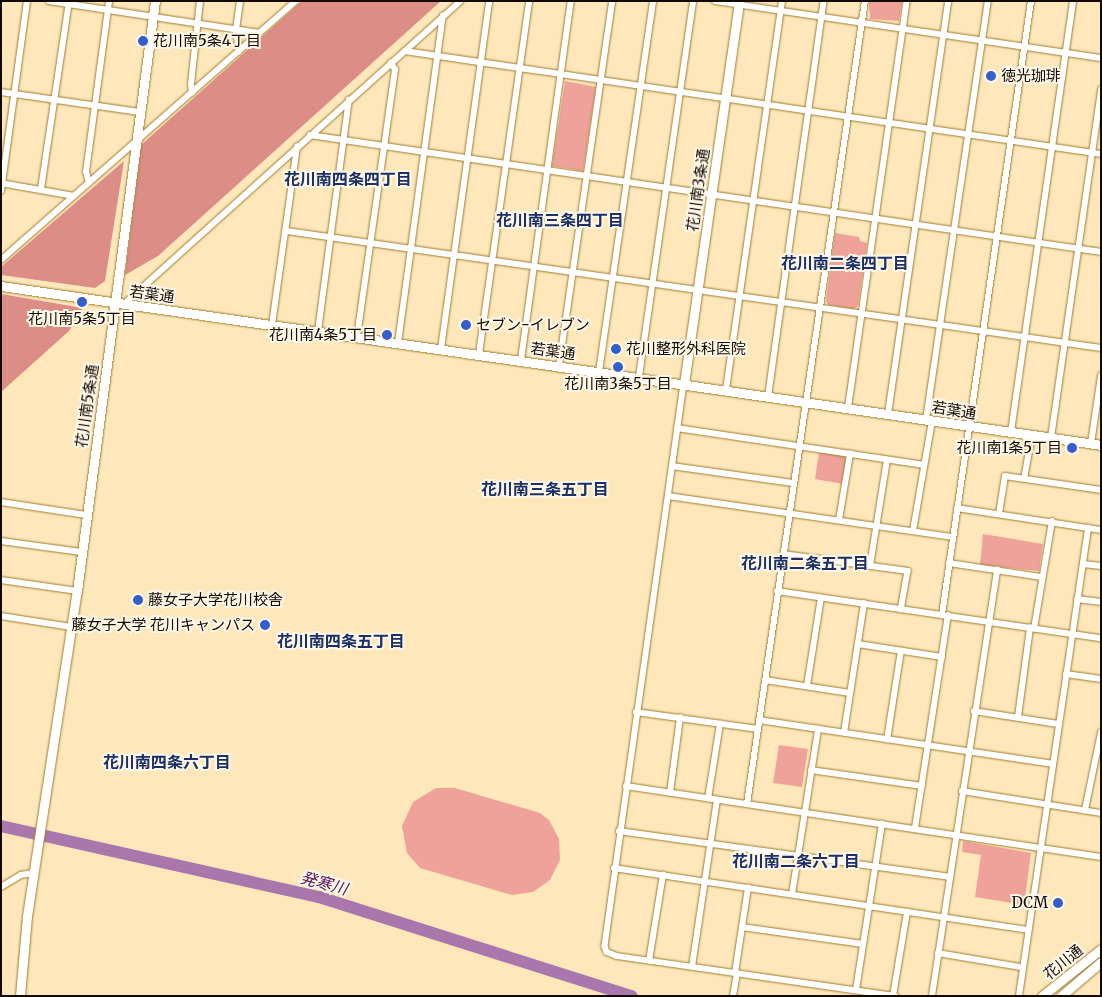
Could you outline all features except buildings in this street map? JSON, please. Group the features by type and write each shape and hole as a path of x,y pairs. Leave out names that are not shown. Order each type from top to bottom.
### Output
{"street":[{"path":"1,191 27,1"},
{"path":"49,1 260,33"},
{"path":"89,183 86,172 109,1"},
{"name":"花川南5条通","path":"33,873 44,814 77,592 86,515 120,303 135,145 156,1"},
{"path":"192,94 190,84 200,1"},
{"path":"239,52 236,30 240,1"},
{"path":"1,260 135,145 260,33 288,4 296,1"},
{"path":"120,303 460,1"},
{"path":"441,349 452,255 489,1"},
{"path":"478,354 529,1"},
{"path":"521,360 532,266 548,171 571,1"},
{"path":"559,366 612,1"},
{"path":"599,372 653,1"},
{"path":"639,377 693,1"},
{"path":"715,1 1101,58"},
{"path":"726,390 782,1"},
{"path":"768,397 779,302 795,208 807,111 824,1"},
{"path":"747,804 798,446 807,402 865,1"},
{"path":"848,408 907,1"},
{"path":"888,414 948,1"},
{"path":"913,531 924,465 988,1"},
{"path":"915,828 942,657 953,537 1030,1"},
{"path":"1011,432 1022,337 1038,243 1073,1"},
{"path":"42,189 69,3"},
{"name":"花川南3条通","path":"684,384 738,3"},
{"path":"398,343 413,249 443,16"},
{"path":"405,51 439,58 1101,154"},
{"path":"357,337 395,70 391,63"},
{"path":"1051,438 1062,343 1101,90"},
{"path":"1,92 140,112"},
{"path":"318,332 349,100"},
{"path":"310,136 1101,252"},
{"path":"272,325 287,231 297,147"},
{"path":"2,183 74,196"},
{"path":"287,231 1101,348"},
{"name":"若葉通","path":"1,286 1101,445"},
{"path":"1091,444 1101,376"},
{"path":"684,384 604,946 607,952 617,956 894,996 907,912"},
{"path":"678,428 924,465"},
{"path":"1024,479 1032,435"},
{"path":"839,520 850,454"},
{"path":"870,566 875,525 887,460"},
{"path":"672,466 793,482"},
{"path":"999,514 1006,476 1101,490"},
{"path":"668,496 953,537"},
{"path":"1,502 86,515"},
{"path":"957,508 1101,530"},
{"path":"1018,717 1052,522"},
{"path":"1019,996 1021,967 1088,528"},
{"path":"1,541 81,552"},
{"path":"783,554 908,571 901,609"},
{"path":"950,563 1042,577"},
{"path":"1083,564 1101,566"},
{"path":"932,996 967,753 997,570"},
{"path":"1,580 77,592"},
{"path":"778,592 1101,638"},
{"path":"808,686 822,598"},
{"path":"1077,599 1101,602"},
{"path":"844,733 864,604"},
{"path":"1,616 72,627"},
{"path":"858,644 942,657"},
{"path":"887,740 901,651"},
{"path":"1066,674 1101,679"},
{"path":"765,680 850,692"},
{"path":"974,711 1058,724"},
{"path":"636,712 758,729"},
{"path":"670,793 680,718"},
{"path":"759,720 967,753 1052,764"},
{"path":"708,798 720,724"},
{"path":"792,894 818,729"},
{"path":"1085,810 1101,734"},
{"path":"811,770 922,786"},
{"path":"626,786 1039,847 1100,854"},
{"path":"962,791 1101,813"},
{"path":"692,967 717,800"},
{"path":"856,990 882,824"},
{"path":"619,831 949,877"},
{"path":"614,868 1027,930"},
{"path":"1,887 21,875 33,873 20,996"},
{"path":"649,961 663,875"},
{"path":"733,996 748,888"},
{"path":"742,927 863,944"},
{"name":"花川通","path":"1058,993 1101,949"},
{"path":"938,953 1021,967"},
{"name":"花川通","path":"1042,996 1058,993 1101,962"}],"shaded area":[{"path":"302,1 441,1 158,256 125,275 141,145"},
{"path":"869,1 902,1 899,21 870,19"},
{"path":"565,81 596,87 583,171 552,166"},
{"path":"124,161 105,281 95,288 1,275 1,267"},
{"path":"835,233 859,237 860,241 867,243 858,306 854,309 828,305 826,301"},
{"path":"1,294 83,308 69,331 1,392"},
{"path":"819,452 843,455 846,459 843,484 815,479"},
{"path":"983,534 1043,544 1039,571 980,565"},
{"path":"779,745 808,749 802,787 773,783"},
{"path":"436,788 455,788 540,813 549,820 559,839 560,860 550,880 533,892 512,895 420,868 407,853 402,826 413,802"},
{"path":"963,841 1031,853 1024,905 975,897 981,855 962,852"}],"waterway":[{"name":"発寒川","path":"1,826 319,897 632,996"}],"place":[{"name":"花川南5条4丁目","path":"143,41"},
{"name":"徳光珈琲","path":"991,76"},
{"name":"花川南5条5丁目","path":"82,302"},
{"name":"セブン-イレブン","path":"466,325"},
{"name":"花川南4条5丁目","path":"387,335"},
{"name":"花川整形外科医院","path":"616,349"},
{"name":"花川南3条5丁目","path":"618,367"},
{"name":"花川南1条5丁目","path":"1072,448"},
{"name":"藤女子大学花川校舎","path":"138,600"},
{"name":"藤女子大学 花川キャンパス","path":"265,625"},
{"name":"DCM","path":"1058,903"}],"district":[{"name":"花川南四条四丁目","path":"348,179"},
{"name":"花川南三条四丁目","path":"560,220"},
{"name":"花川南二条四丁目","path":"845,263"},
{"name":"花川南三条五丁目","path":"545,489"},
{"name":"花川南二条五丁目","path":"805,563"},
{"name":"花川南四条五丁目","path":"341,641"},
{"name":"花川南四条六丁目","path":"167,762"},
{"name":"花川南二条六丁目","path":"796,861"}]}
